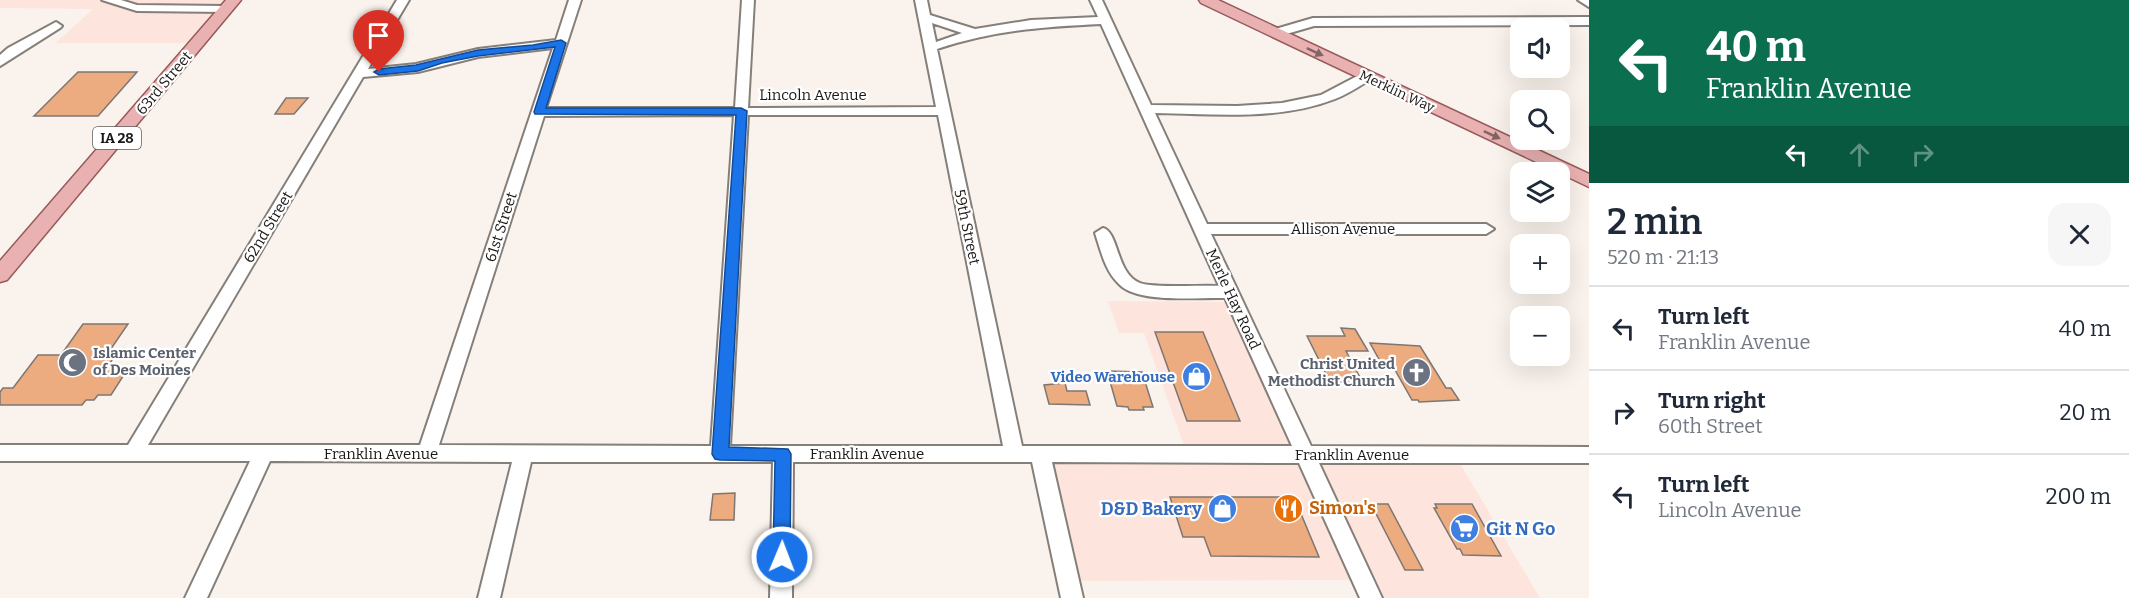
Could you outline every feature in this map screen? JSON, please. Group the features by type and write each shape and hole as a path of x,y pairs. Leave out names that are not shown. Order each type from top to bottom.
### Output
{"main road":[{"name":"Merklin Way","path":"1206,0 1589,181"},
{"name":"63rd Street","path":"0,275 230,5"}],"street":[{"name":"62nd Street","path":"134,453 403,0"},
{"name":"61st Street","path":"427,454 575,0"},
{"path":"720,454 748,0"},
{"name":"59th Street","path":"921,0 1014,454"},
{"name":"Merle Hay Road","path":"1096,0 1371,598"},
{"path":"1584,0 1589,4"},
{"path":"113,1 137,8 230,5"},
{"path":"925,17 974,33"},
{"path":"931,47 974,33 1031,24 1105,20"},
{"path":"1276,33 1313,22 1589,21"},
{"path":"0,62 12,51 56,26"},
{"path":"359,74 418,68 478,53 561,43"},
{"path":"1146,109 1262,108 1298,105 1328,98 1367,76"},
{"name":"Lincoln Avenue","path":"539,112 944,111"},
{"name":"Allison Avenue","path":"1201,228 1486,229"},
{"path":"1103,233 1115,272 1126,285 1138,290 1230,292"},
{"name":"Franklin Avenue","path":"0,453 1589,455"},
{"path":"196,598 264,453"},
{"path":"489,598 524,454"},
{"path":"781,598 783,454"},
{"path":"1040,454 1072,598"}],"shaded area":[{"path":"0,0 234,0 198,43 56,43 93,9 0,8"},
{"path":"1108,301 1234,302 1305,455 1455,455 1540,598 1371,598 1362,580 1068,581 1040,454 1187,454 1144,333 1119,333"}],"building":[{"path":"78,72 137,72 98,116 34,116"},
{"path":"286,98 308,98 294,114 275,114"},
{"name":"Islamic Center of Des Moines","path":"83,324 128,324 106,356 115,356 107,367 129,367 111,395 98,395 94,400 86,400 82,405 0,405 0,392 3,388 13,388 38,355 61,355"},
{"path":"1341,328 1355,329 1368,351 1346,351 1363,383 1330,382 1307,336 1345,336"},
{"name":"Video Warehouse","path":"1155,332 1203,332 1240,421 1187,421"},
{"path":"1370,343 1420,346 1446,388 1451,388 1459,400 1419,402 1412,400 1391,363 1381,363"},
{"path":"1107,371 1142,372 1153,407 1143,407 1144,410 1129,410 1128,407 1117,406"},
{"path":"1065,383 1067,391 1086,391 1090,405 1049,404 1044,385"},
{"path":"735,493 734,520 710,520 713,494"},
{"path":"1170,497 1294,497 1319,557 1211,556 1204,537 1183,537"},
{"path":"1371,504 1388,504 1423,570 1405,570"},
{"name":"Git N Go","path":"1435,504 1472,504 1501,556 1463,555 1460,549 1457,549 1434,508 1437,508"}],"place":[{"name":"Islamic Center of Des Moines","path":"72,362"},
{"name":"Christ United Methodist Church","path":"1416,373"},
{"name":"Video Warehouse","path":"1196,377"},
{"name":"Simon's","path":"1288,508"},
{"name":"D&D Bakery","path":"1223,509"},
{"name":"Git N Go","path":"1465,529"}],"route":[{"path":"379,72 418,68 478,53 561,43 539,112 741,111 720,454 783,454 782,557"}]}
